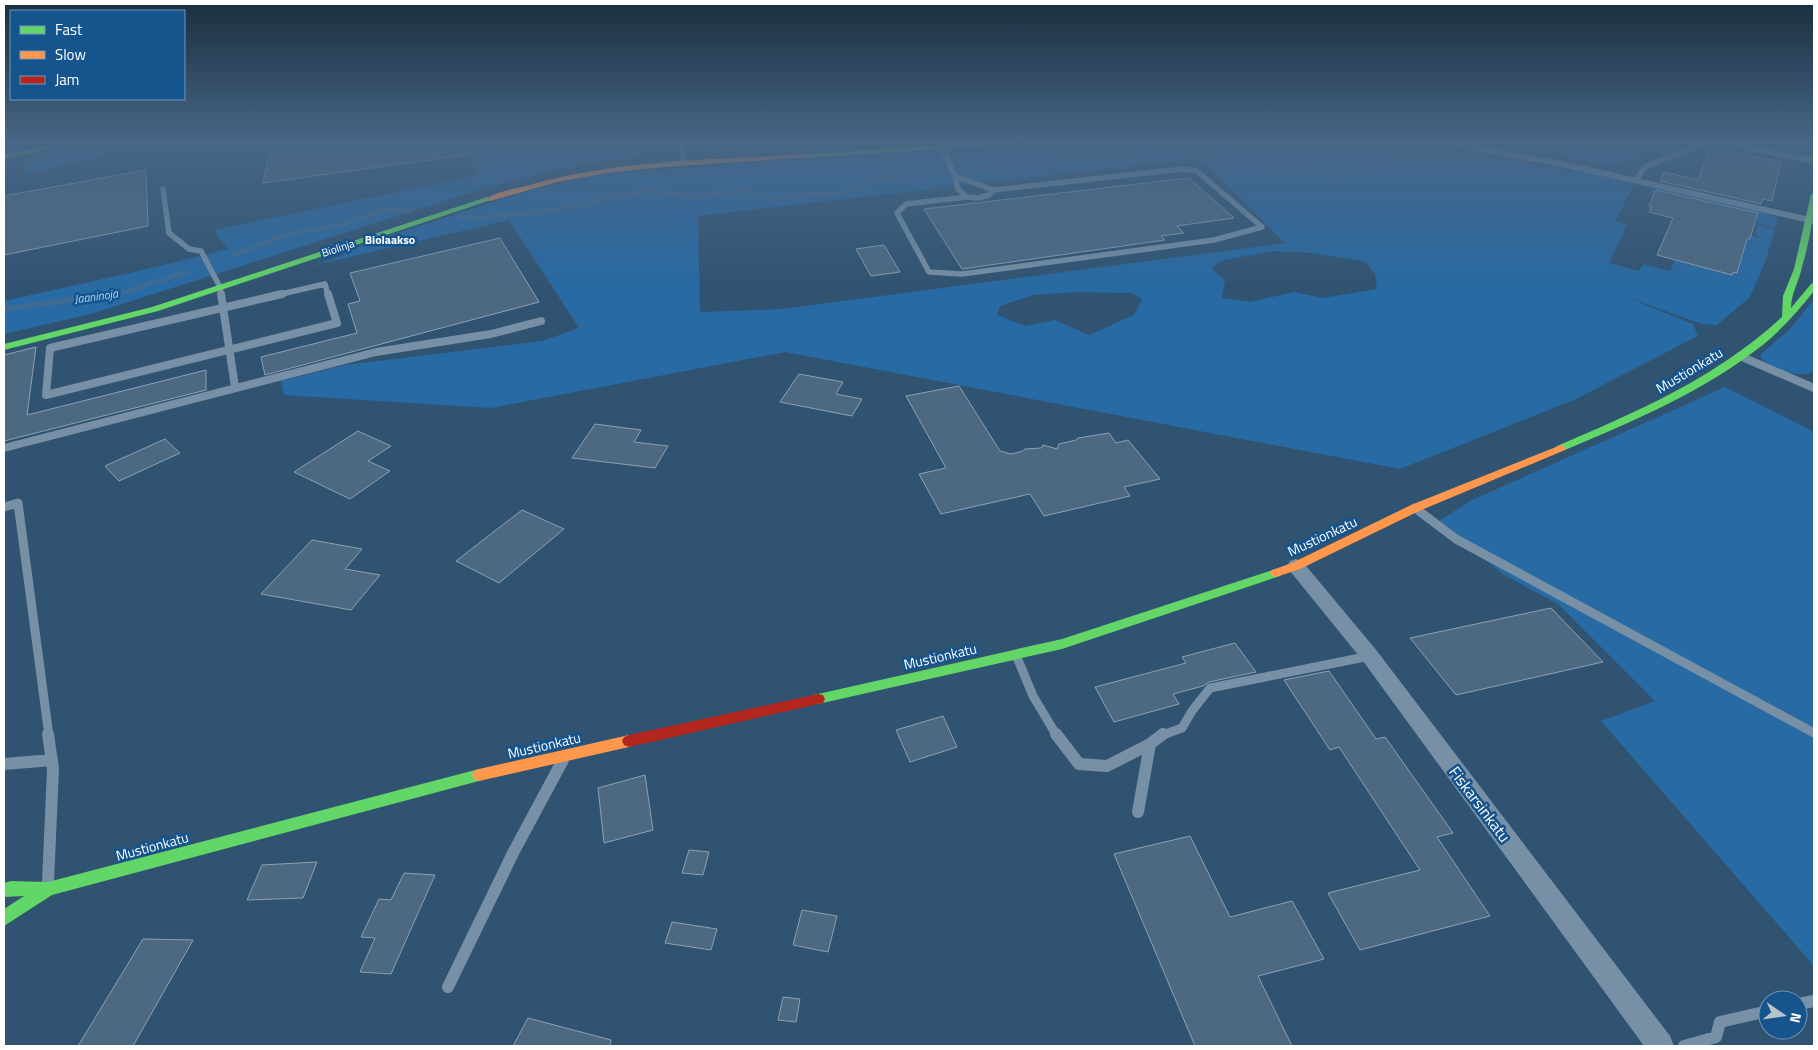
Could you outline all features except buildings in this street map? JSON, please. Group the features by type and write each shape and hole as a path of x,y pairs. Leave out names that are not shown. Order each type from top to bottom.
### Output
{"main road":[{"name":"Biolinja","path":"4,347 121,319 513,192"},
{"path":"1786,317 1787,296 1798,269 1811,220 1814,196"},
{"name":"Mustionkatu","path":"4,890 11,888 48,889 443,783 1062,644 1296,566 1415,508 1640,415 1687,392 1771,333 1803,301 1814,286"},
{"name":"Mustionkatu","path":"4,918 48,889"}],"street":[{"path":"1688,192 1811,220"},
{"name":"Fiskarsinkatu","path":"1296,566 1370,656 1660,1046"}],"lane":[{"path":"163,192 169,233 189,249 201,251 220,287 231,349 235,387"},
{"path":"961,192 967,197"},
{"path":"991,192 989,195 978,198 967,197 906,204 896,213 929,272 962,274 1194,243 1214,240 1262,227 1221,192"},
{"path":"325,284 337,323 231,349 46,395 50,348 325,284"},
{"path":"4,448 376,352 491,334 541,321"},
{"path":"1740,356 1814,388"},
{"path":"4,507 18,502 52,760 48,889"},
{"path":"1415,508 1456,539 1814,732"},
{"path":"1016,655 1033,696 1054,732 1080,764 1107,766 1150,744 1161,735 1182,728 1192,711 1210,688 1370,656"},
{"path":"1138,812 1150,744"},
{"path":"448,987 512,853 566,756"},
{"path":"4,764 52,760"},
{"path":"1684,1046 1716,1037 1720,1022 1758,1013"}],"shaded area":[{"path":"397,192 473,192 91,314 4,334 4,301 228,249 214,230"},
{"path":"525,192 906,192 698,216 700,312 782,309 1285,243 1234,192 1630,192 1615,221 1627,225 1609,263 1639,271 1643,264 1670,271 1675,260 1731,275 1748,236 1760,237 1755,234 1757,225 1775,229 1765,262 1750,297 1717,325 1702,324 1623,296 1693,324 1698,336 1576,399 1400,469 785,352 491,408 284,395 281,381 345,365 542,341 579,328 509,220 311,266 344,255 344,253 367,243","holes":["1275,251 1311,253 1364,261 1375,274 1377,289 1322,298 1294,292 1250,302 1222,298 1225,280 1211,268 1224,260","1077,292 1131,293 1142,299 1134,315 1089,335 1055,320 1025,326 997,315 1000,306 1033,295"]},
{"path":"1659,192 1677,192 1768,213 1778,219 1775,228 1757,223 1756,214"},
{"path":"1814,299 1814,370 1809,373 1795,374 1773,366 1761,359 1761,354 1791,328"},
{"path":"1725,387 1814,432 1814,966 1601,721 1655,701 1558,604 1504,575 1439,521 1470,501"}],"waterway":[{"name":"Jaaninoja","path":"459,217 484,217 533,212 643,192"},
{"name":"Jaaninoja","path":"660,192 700,196 730,192"},
{"name":"Jaaninoja","path":"748,192 754,197 765,199 808,194 839,194 844,192"},
{"name":"Jaaninoja","path":"233,255 289,234 336,226 384,210 411,210"},
{"name":"Jaaninoja","path":"106,295 122,293 186,272"},
{"name":"Jaaninoja","path":"4,309 115,294"}],"traffic: fast":[{"path":"1786,317 1787,296 1798,269 1814,196"},
{"path":"4,347 155,309 490,199"},
{"path":"1561,448 1631,418 1700,384 1762,341 1789,315 1814,286"},
{"path":"818,699 1062,644 1276,573"},
{"path":"4,890 11,888 48,889 479,775"},
{"path":"4,918 48,889"}],"traffic: slow":[{"path":"490,199 514,192"},
{"path":"1276,573 1296,566 1415,508 1561,448"},
{"path":"479,775 629,741"}],"traffic: jam":[{"path":"629,741 818,699"}],"district":[{"name":"Biolaakso","path":"390,239"}]}
